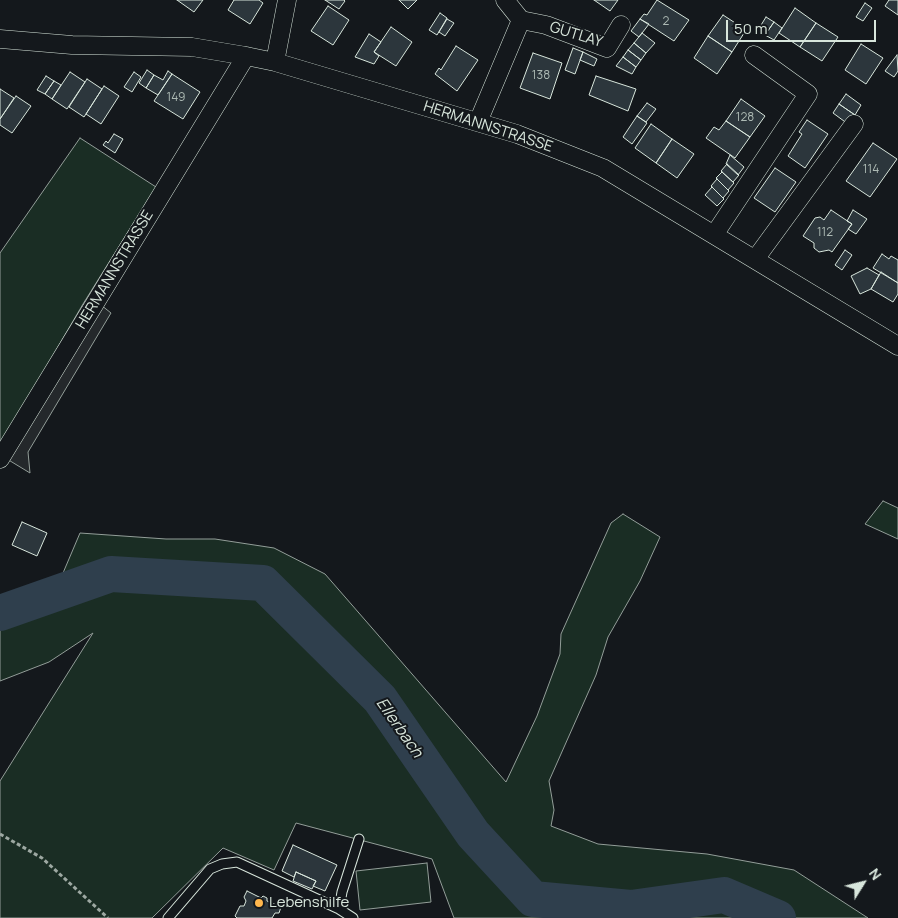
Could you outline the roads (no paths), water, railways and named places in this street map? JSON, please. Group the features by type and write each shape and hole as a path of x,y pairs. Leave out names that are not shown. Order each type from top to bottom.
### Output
{"street":[{"path":"275,62 287,0"},
{"path":"478,122 521,20 505,0"},
{"name":"GUTLAY","path":"521,20 546,26 607,48 621,25"},
{"name":"HERMANNSTRASSE","path":"0,39 72,45 192,46 275,62 517,134 603,168 756,258 898,346"},
{"path":"714,235 808,94 754,55"},
{"name":"HERMANNSTRASSE","path":"0,458 246,56"},
{"path":"756,258 854,124"}],"lane":[{"path":"339,909 342,892 359,838"},
{"path":"168,918 210,869 222,864 237,862 339,909 353,918"}],"waterway":[{"name":"Ellerbach","path":"0,613 111,574 263,583 380,699 473,834 533,899 631,908 724,895 778,918"}],"place":[{"name":"Lebenshilfe","path":"259,903"}]}
